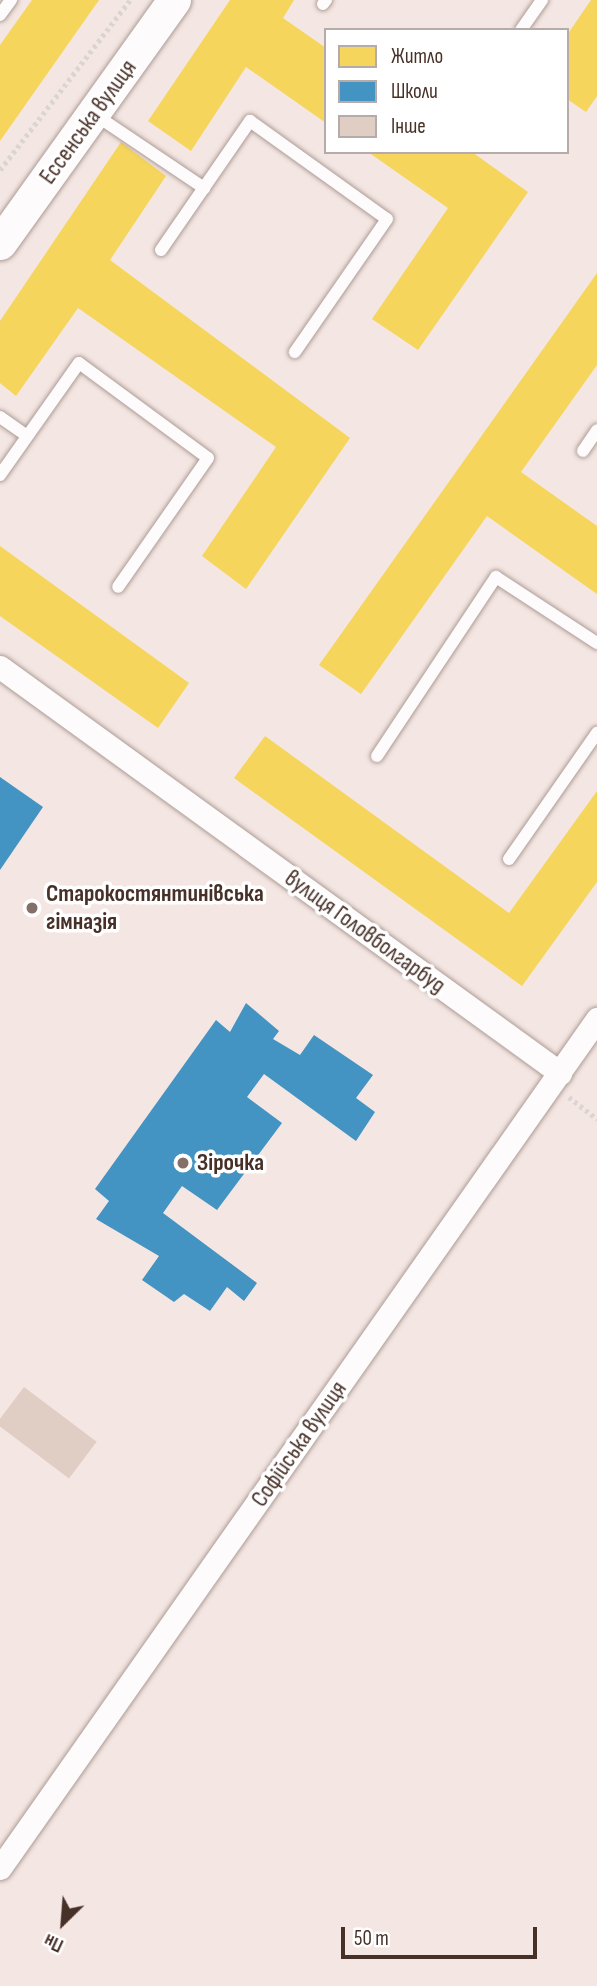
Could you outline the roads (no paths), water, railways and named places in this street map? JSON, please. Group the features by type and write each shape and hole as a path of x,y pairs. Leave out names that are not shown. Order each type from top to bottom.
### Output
{"street":[{"name":"Ессенська вулиця","path":"0,243 174,0"},
{"name":"вулиця Головболгарбуд","path":"0,667 562,1084"},
{"name":"Софійська вулиця","path":"0,1868 562,1084 597,1019"}],"lane":[{"path":"0,15 11,0"},
{"path":"522,28 542,0"},
{"path":"94,114 204,188"},
{"path":"161,250 250,121 387,219 295,352"},
{"path":"0,475 79,363 208,458 118,587"},
{"path":"0,417 27,436"},
{"path":"583,451 597,430"},
{"path":"377,756 496,577 597,643"},
{"path":"509,859 597,733"}],"place":[{"name":"Старокостянтинівська гімназія","path":"32,908"},
{"name":"Зірочка","path":"183,1163"}]}
